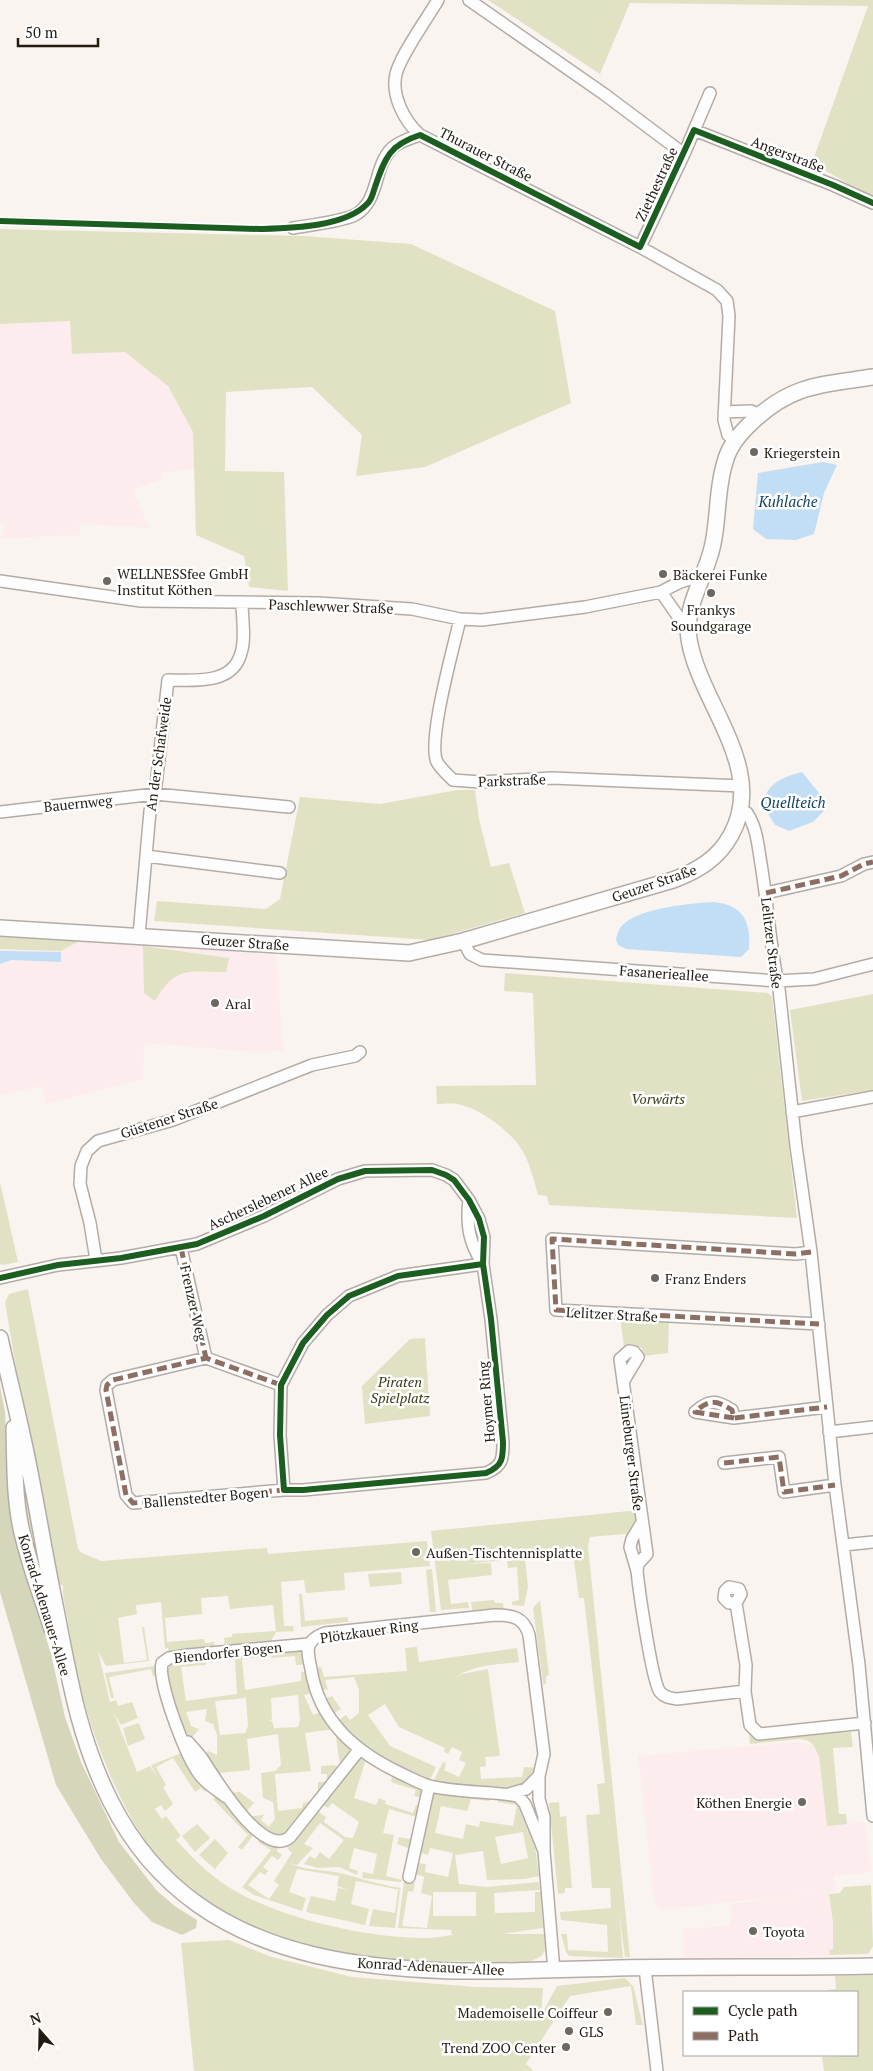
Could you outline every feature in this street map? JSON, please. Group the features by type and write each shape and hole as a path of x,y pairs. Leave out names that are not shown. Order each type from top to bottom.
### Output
{"main road":[{"name":"Geuzer Straße","path":"0,928 139,935 408,953 463,941 672,880 695,871 712,859 727,843 736,826 740,811 742,786 735,756 694,659 688,627 691,608 714,539 725,461 735,441 760,415 782,398 798,391 873,377"},
{"name":"Konrad-Adenauer-Allee","path":"0,1338 22,1431 76,1712 96,1769 127,1831 142,1854 166,1880 195,1904 220,1919 273,1944 336,1960 400,1968 554,1971 645,1968 873,1966"}],"street":[{"name":"Thurauer Straße","path":"438,0 396,72 394,87 409,126 420,135 640,247 717,290 727,301 729,316 724,412 725,428 728,435 735,441"},
{"path":"469,0 604,94 684,154"},
{"name":"Ziethestraße","path":"640,247 684,154 710,93"},
{"name":"Angerstraße","path":"694,130 833,185 873,204"},
{"name":"Thurauer Straße","path":"293,228 354,215 369,203 383,164 392,149 405,140 420,135"},
{"path":"724,412 751,411 760,415"},
{"name":"Paschlewwer Straße","path":"0,581 141,601 318,604 412,609 482,620 520,616 661,592 693,577 702,578"},
{"path":"661,592 682,622 688,627"},
{"name":"An der Schafweide","path":"139,935 150,811 155,794 168,680 197,680 221,677 235,668 242,652 242,602"},
{"name":"Parkstraße","path":"460,618 437,723 434,747 437,762 453,780 480,782 552,778 742,786"},
{"path":"155,794 289,807"},
{"name":"Bauernweg","path":"0,812 155,794"},
{"name":"Lelitzer Straße","path":"740,811 747,813 755,828 766,893 792,1112 812,1252 827,1408 865,1723 870,1739 868,1772 873,1816"},
{"path":"146,856 280,872"},
{"path":"766,893 841,876 864,864 873,862"},
{"name":"Fasanerieallee","path":"463,941 470,954 482,960 777,981 814,980 873,964"},
{"name":"Güstener Straße","path":"96,1260 90,1223 80,1184 81,1166 87,1151 98,1141 172,1120 312,1065 355,1056 360,1052"},
{"path":"792,1112 873,1097"},
{"name":"Ascherslebener Allee","path":"0,1278 58,1265 181,1248 229,1232 338,1178 365,1171 432,1170 454,1180 468,1200 467,1214 472,1248 483,1264"},
{"name":"Lelitzer Straße","path":"812,1252 796,1254 552,1239 556,1310 819,1324"},
{"name":"Frenzer Weg","path":"181,1248 206,1358"},
{"path":"284,1490 280,1435 281,1385 304,1343 328,1314 348,1296 398,1276 483,1264"},
{"name":"Hoymer Ring","path":"284,1490 322,1490 486,1473 501,1464 504,1457 503,1442 491,1319 483,1264"},
{"path":"206,1358 281,1385"},
{"name":"Ballenstedter Bogen","path":"206,1358 113,1380 107,1385 106,1395 126,1495 133,1502 140,1504 265,1490 284,1490"},
{"name":"Lüneburger Straße","path":"624,1382 641,1524 647,1554 638,1564 637,1571 654,1676 661,1694 667,1698 677,1699 745,1691"},
{"path":"734,1418 827,1408"},
{"path":"830,1432 873,1427"},
{"path":"724,1463 779,1457 784,1492 836,1486"},
{"path":"844,1545 873,1542"},
{"path":"736,1603 746,1666 745,1691 750,1725 759,1734 865,1723"},
{"name":"Plötzkauer Ring","path":"539,1799 534,1795 526,1799 509,1794 429,1786 376,1761 359,1750 326,1711 311,1673 309,1644 314,1637 325,1634 495,1615 508,1615 519,1618 527,1627 544,1754 539,1776 539,1799 544,1817 544,1852 554,1971"},
{"name":"Biendorfer Bogen","path":"309,1644 188,1655 165,1659 161,1666 162,1680 180,1733 202,1758 226,1797 262,1833 272,1840 282,1842 290,1837 359,1750"},
{"path":"509,1794 526,1789 539,1776"},
{"name":"Plötzkauer Ring","path":"539,1776 526,1799 544,1852"},
{"path":"410,1877 429,1786"},
{"path":"645,1968 657,2071"}],"shaded area":[{"path":"70,321 72,354 125,352 168,386 193,432 194,469 161,473 162,479 133,490 149,528 80,524 79,535 2,538 5,523 0,522 0,324"},
{"path":"0,937 81,940 276,955 283,1050 256,1052 144,1043 143,1079 46,1104 41,1086 0,1095"},
{"name":"Köthen Energie","path":"799,1742 814,1746 819,1756 827,1826 865,1822 871,1872 833,1876 835,1891 828,1892 833,1923 833,1949 829,1950 829,1956 685,1958 683,1929 731,1926 730,1904 812,1894 664,1909 655,1905 638,1756"}],"green space":[{"path":"488,0 873,0 873,198 812,163 868,6 630,3 600,74"},
{"path":"0,229 304,236 411,244 555,311 571,403 425,467 356,476 362,435 312,387 226,392 225,471 284,472 288,591 249,587 244,556 196,535 193,432 168,386 125,352 72,354 70,321 0,324"},
{"path":"457,790 475,790 479,819 491,867 509,863 525,913 430,940 154,921 157,901 266,909 280,899 300,797 380,804"},
{"path":"0,937 81,940 61,951 0,949"},
{"path":"143,946 229,958 226,972 184,973 170,981 155,1001 144,993"},
{"name":"Vorwärts","path":"505,973 768,993 772,997 797,1218 549,1205 547,1196 538,1195 525,1155 506,1131 482,1114 465,1106 437,1104 436,1086 536,1085 533,993 504,991"},
{"path":"873,994 873,1090 802,1101 790,1010"},
{"path":"0,1182 18,1262 3,1265 0,1264"},
{"path":"28,1289 78,1549 82,1553 101,1561 267,1548 268,1554 427,1541 430,1566 344,1573 345,1590 306,1593 304,1580 281,1582 284,1626 293,1626 294,1631 276,1632 272,1639 273,1647 309,1644 309,1664 296,1665 295,1656 242,1659 245,1690 301,1681 301,1672 311,1671 311,1668 321,1667 324,1677 407,1671 405,1648 417,1647 419,1662 517,1648 519,1662 469,1670 461,1674 454,1679 462,1674 488,1669 500,1756 485,1757 486,1766 480,1767 481,1779 522,1777 524,1767 540,1768 525,1789 520,1804 528,1830 526,1831 529,1831 535,1846 539,1876 525,1879 487,1880 483,1851 455,1855 459,1884 487,1887 539,1882 540,1890 494,1893 495,1913 535,1912 535,1892 541,1892 543,1928 502,1934 546,1934 546,1945 541,1956 527,1962 415,1960 343,1953 307,1945 272,1934 214,1906 184,1885 158,1859 130,1817 102,1755 79,1681 64,1604 63,1585 52,1584 5,1302 9,1294","holes":["228,1596 230,1609 273,1605 276,1631 232,1634 232,1637 224,1638 225,1651 272,1647 272,1649 225,1652 226,1660 235,1660 237,1694 186,1701 181,1667 205,1665 208,1662 216,1661 214,1642 205,1643 204,1639 167,1642 165,1618 202,1614 201,1598","161,1602 165,1649 168,1648 169,1658 163,1680 188,1743 199,1729 191,1726 186,1712 207,1709 205,1721 213,1724 217,1735 217,1755 208,1751 205,1754 219,1773 250,1770 247,1739 278,1734 281,1765 275,1771 261,1773 263,1798 273,1802 275,1819 269,1827 261,1820 264,1815 253,1816 249,1821 264,1834 258,1842 271,1850 242,1887 254,1895 302,1911 306,1898 289,1892 297,1869 339,1876 337,1886 348,1890 338,1888 335,1901 311,1896 306,1912 365,1925 369,1909 351,1904 356,1881 400,1890 401,1888 340,1873 302,1867 290,1863 297,1865 313,1848 304,1844 320,1823 344,1840 329,1859 320,1852 315,1859 310,1856 304,1864 318,1868 339,1867 357,1875 358,1871 349,1868 354,1848 377,1854 373,1874 363,1872 362,1878 401,1882 402,1880 386,1876 394,1835 383,1833 389,1809 417,1817 410,1839 399,1837 397,1844 428,1855 430,1848 453,1853 448,1877 425,1872 426,1864 418,1863 416,1874 424,1877 421,1893 432,1896 427,1928 402,1926 408,1891 413,1892 415,1883 404,1882 398,1928 451,1930 452,1935 425,1938 374,1934 347,1930 291,1915 265,1906 221,1882 192,1857 176,1840 181,1836 166,1816 162,1819 155,1809 161,1805 165,1811 173,1804 163,1787 166,1785 156,1767 173,1758 195,1792 201,1788 205,1792 209,1789 187,1751 151,1765 158,1778 150,1766 137,1772 114,1713 121,1725 138,1718 132,1702 118,1706 116,1700 110,1702 98,1651 106,1666 149,1661 144,1627 142,1627 147,1660 124,1663 118,1618 137,1614 136,1605","354,1677 359,1690 359,1713 350,1720 346,1715 334,1723 330,1716 341,1709 332,1696 321,1700 326,1710 313,1715 304,1695 328,1689 325,1680","244,1695 246,1698 248,1726 245,1733 220,1735 215,1701 245,1698","298,1695 300,1720 298,1727 275,1728 275,1731 272,1721 269,1720 272,1720 271,1698","385,1704 399,1727 445,1748 444,1752 448,1754 452,1747 462,1752 459,1760 466,1763 459,1777 444,1770 446,1763 443,1762 431,1786 427,1786 436,1767 390,1746 368,1715","335,1729 342,1770 334,1765 321,1766 321,1774 327,1774 327,1782 318,1782 318,1802 328,1808 332,1803 359,1822 353,1838 345,1837 324,1822 326,1817 313,1808 312,1801 303,1803 302,1808 278,1811 275,1774 311,1771 305,1733","365,1762 393,1773 391,1781 393,1783 416,1790 414,1796 426,1799 424,1807 416,1805 413,1813 385,1804 386,1801 379,1798 376,1805 354,1798","490,1793 499,1794 498,1802 517,1805 513,1826 480,1821 479,1827 466,1824 463,1839 435,1833 441,1806 467,1811 471,1799 489,1801","523,1832 528,1858 501,1864 495,1837","286,1840 290,1845 287,1848 292,1853 274,1881 279,1885 269,1899 248,1885 260,1872 265,1875 268,1871 263,1867 272,1856 278,1860 282,1855 277,1851 277,1841","433,1892 476,1892 476,1916 433,1916"]},
{"path":"620,1317 669,1320 668,1353 642,1356 642,1348 624,1347"},
{"name":"Piraten Spielplatz","path":"425,1338 430,1416 365,1424 362,1386 410,1339"},
{"path":"0,1386 5,1412 8,1493 21,1557 51,1654 65,1717 81,1762 119,1842 157,1891 176,1907 197,1920 196,1928 182,1935 152,1922 134,1903 101,1859 56,1785 0,1592"},
{"path":"20,1432 55,1614 32,1548 21,1495"},
{"path":"639,1510 641,1524 633,1536 624,1534 590,1537 588,1546 630,1957 625,1957 619,1912 623,1958 569,1956 561,1934 567,1934 568,1950 608,1952 607,1925 561,1920 560,1912 611,1908 610,1888 592,1888 586,1815 600,1814 597,1784 605,1783 584,1598 579,1598 573,1554 465,1564 491,1563 492,1575 448,1580 451,1604 468,1602 469,1608 441,1610 431,1531"},
{"path":"525,1559 528,1587 524,1606 512,1605 512,1602 519,1600 517,1567 508,1568 507,1561"},
{"path":"432,1569 436,1612 430,1612 426,1570"},
{"path":"401,1572 402,1584 370,1587 368,1574"},
{"path":"299,1594 302,1594 305,1621 348,1617 348,1621 355,1621 301,1627"},
{"path":"494,1600 495,1603 503,1603 504,1614 473,1617 471,1602"},
{"path":"540,1600 549,1675 546,1676 546,1684 543,1684 533,1608"},
{"path":"155,1666 157,1675 153,1676 151,1669 109,1677 114,1698 111,1698 105,1673"},
{"path":"139,1723 145,1739 128,1746 123,1728"},
{"path":"749,1731 765,1739 851,1732 853,1747 833,1748 839,1814 846,1814 847,1824 827,1826 819,1756 811,1742 799,1739 750,1744"},
{"path":"240,1792 254,1803 243,1815 255,1833 242,1850 238,1847 248,1835 234,1821 235,1818 233,1820 213,1799 220,1793"},
{"path":"559,1802 560,1817 566,1816 572,1888 565,1888 565,1893 558,1894 549,1803"},
{"path":"197,1824 210,1838 195,1852 182,1836"},
{"path":"215,1839 228,1853 215,1869 199,1855"},
{"path":"871,1885 873,1946 868,1954 830,1955 829,1950 833,1949 833,1923 829,1894 840,1893 844,1887"},
{"path":"398,1890 400,1891 395,1928 369,1926 373,1909 395,1913"},
{"path":"229,1940 272,1957 352,1977 476,1987 543,1988 541,2015 557,1986 625,1978 633,1986 643,2025 636,2025 631,1986 570,1996 526,2064 534,2071 194,2071 181,1943"},
{"path":"873,1975 873,2071 824,2071 822,2057 858,2056 858,1991 828,1991 836,1989 835,1976"}],"water":[{"name":"Kuhlache","path":"823,462 837,465 824,493 814,534 796,540 766,539 753,529 758,473"},
{"name":"Quellteich","path":"802,772 823,798 824,811 813,822 789,831 775,825 767,812 765,799 771,787 776,783"},
{"path":"714,902 732,907 743,916 748,930 749,949 741,957 626,949 618,945 616,939 620,928 627,921 638,916 664,908"},
{"path":"0,951 61,952 61,962 11,960 0,964"}],"marked path":[{"path":"766,893 841,876 864,864 873,862"},
{"path":"811,1252 796,1254 552,1239 556,1310 819,1324"},
{"path":"181,1248 206,1358"},
{"path":"281,1385 206,1358 113,1380 107,1385 106,1390 126,1495 133,1503 284,1490"},
{"path":"734,1418 695,1412 704,1405 713,1402 732,1410 734,1418 827,1407"},
{"path":"724,1463 779,1457 784,1492 835,1485"}],"cycle path":[{"path":"0,221 260,229 302,227 332,222 357,212 367,204 385,160 401,143 420,135 640,247 694,130 833,185 873,203"},
{"path":"0,1278 58,1265 121,1258 197,1244 264,1216 338,1179 365,1171 432,1170 454,1180 469,1200 479,1219 484,1237 483,1264 491,1319 503,1442 501,1461 496,1467 486,1473 303,1490 284,1490 280,1435 281,1385 303,1343 327,1315 349,1296 398,1276 483,1264"}],"place":[{"name":"Kriegerstein","path":"754,452"},
{"name":"Bäckerei Funke","path":"663,574"},
{"name":"WELLNESSfee GmbH Institut Köthen","path":"107,581"},
{"name":"Frankys Soundgarage","path":"711,593"},
{"name":"Aral","path":"215,1003"},
{"name":"Franz Enders","path":"655,1278"},
{"name":"Außen-Tischtennisplatte","path":"416,1552"},
{"name":"Köthen Energie","path":"802,1802"},
{"name":"Toyota","path":"753,1931"},
{"name":"Mademoiselle Coiffeur","path":"608,2012"},
{"name":"GLS","path":"569,2031"},
{"name":"Trend ZOO Center","path":"566,2047"}]}
